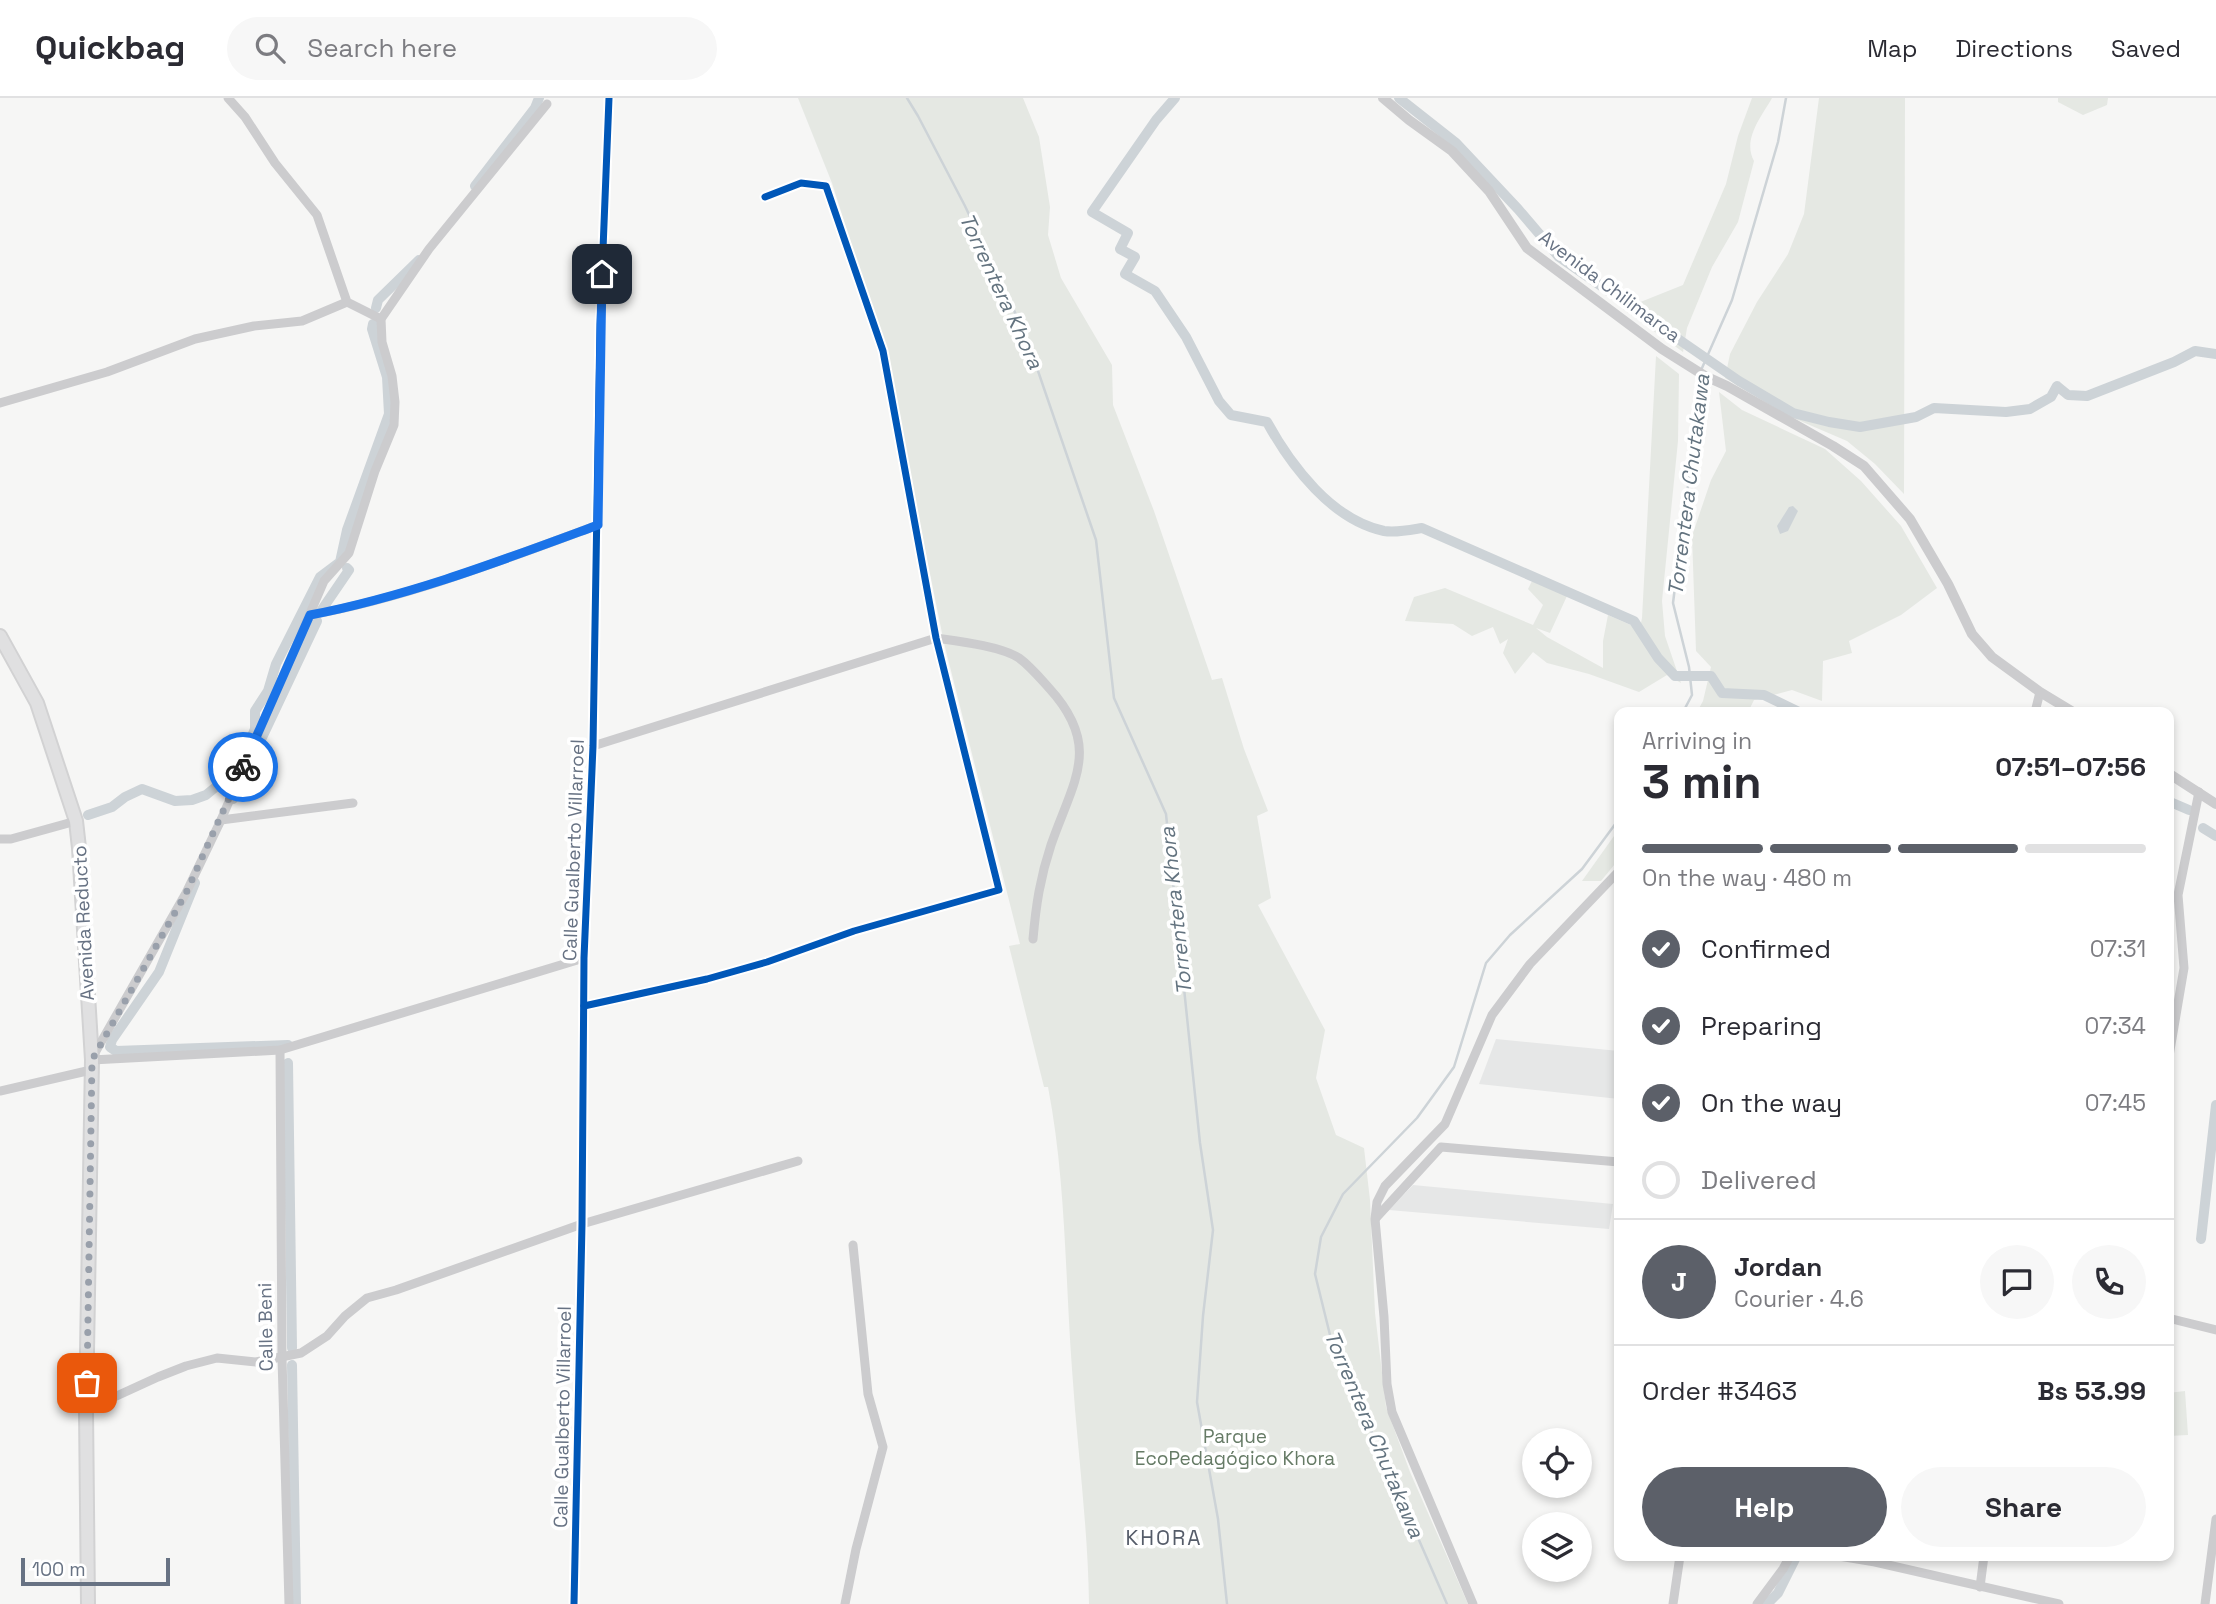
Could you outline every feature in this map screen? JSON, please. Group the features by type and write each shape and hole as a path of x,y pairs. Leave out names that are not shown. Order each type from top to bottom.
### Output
{"main road":[{"name":"Avenida Reducto","path":"0,636 37,703 76,821 91,1065 86,1410 88,1604"}],"street":[{"path":"228,98 317,215 347,302 381,319"},
{"name":"Calle Gualberto Villarroel","path":"574,1604 582,1224 584,958 593,746 600,325 609,98"},
{"name":"Avenida Chilimarca","path":"1383,98 1452,151 1489,191 1527,248 1662,349 1705,376 1833,446 1864,467 1910,519 1948,584 1972,634 1992,657 2065,707"},
{"path":"91,1065 186,893 221,820 324,581 349,553 394,425 392,376 382,342 381,319 429,249 547,104"},
{"path":"584,1006 707,979 767,962 855,931 999,890 936,638 883,351 826,186 801,183 765,197"},
{"path":"0,403 107,372 195,339 254,326 302,321 347,302"},
{"path":"310,615 356,606 448,579 598,525"},
{"path":"593,746 936,638 976,643 1017,656 1066,706 1079,737 1079,768 1037,894 1033,939"},
{"path":"2036,707 2040,692"},
{"path":"2174,777 2216,804"},
{"path":"2174,1027 2184,968 2178,895 2199,792"},
{"path":"221,820 353,803"},
{"path":"0,839 10,839 76,821"},
{"path":"1473,1604 1392,1412 1387,1384 1375,1219 1377,1202 1385,1186 1445,1124 1492,1015 1530,964 1614,876"},
{"path":"0,1091 91,1065 280,1050 584,958"},
{"name":"Calle Beni","path":"280,1050 282,1359 289,1604"},
{"path":"1375,1219 1441,1147 1614,1162"},
{"path":"86,1410 186,1366 217,1358 256,1362 282,1359 301,1353 327,1336 345,1316 367,1298 582,1224 798,1161"},
{"path":"845,1604 856,1549 883,1447 868,1394 853,1245"},
{"path":"2174,1320 2216,1330"},
{"path":"2205,1604 2216,1519"},
{"path":"1673,1604 1679,1561"},
{"path":"1757,1604 1787,1561"},
{"path":"1869,1561 2059,1604"},
{"path":"1980,1587 1983,1561"}],"shaded area":[{"path":"1793,506 1798,511 1788,531 1780,534 1777,526 1789,507"},
{"path":"1496,1039 1614,1051 1614,1098 1479,1084"},
{"path":"1413,1185 1613,1204 1609,1229 1389,1210"}],"green space":[{"name":"Parque EcoPedagógico Khora","path":"798,98 1023,98 1039,137 1050,207 1048,235 1061,278 1112,365 1113,405 1154,511 1212,680 1222,678 1244,749 1268,811 1257,816 1271,898 1258,905 1325,1030 1316,1078 1336,1135 1364,1148 1370,1200 1375,1313 1386,1407 1410,1472 1468,1604 1089,1604 1062,1192 1048,1087 1044,1087 1009,946 1020,944 944,643 885,350 832,183"},
{"path":"1752,98 1772,98 1752,136 1750,144 1754,161 1738,222 1712,267 1687,328 1683,352 1623,309 1683,285 1726,184 1738,136"},
{"path":"1819,98 1905,98 1904,494 1875,464 1847,441 1791,417 1725,378 1730,354 1757,302 1788,254 1804,214"},
{"path":"2058,98 2108,98 2107,105 2083,115 2058,102"},
{"path":"1656,356 1679,374 1678,441 1662,601 1665,636 1681,683 1667,675 1639,692 1589,674 1547,663 1533,652 1515,674 1503,653 1508,639 1500,644 1493,627 1472,636 1453,624 1405,621 1414,597 1445,588 1533,625 1543,605 1528,589 1532,581 1567,596 1550,633 1536,628 1603,668 1603,641 1608,615 1633,626 1639,633"},
{"path":"1719,392 1742,410 1825,449 1861,481 1901,526 1937,588 1901,615 1849,641 1852,653 1823,661 1822,701 1792,690 1754,700 1750,707 1700,707 1711,667 1696,651 1692,536 1711,480 1726,451"},
{"path":"1614,836 1614,865 1601,881 1582,881"},
{"path":"2185,1391 2188,1435 2174,1436 2174,1392"}],"waterway":[{"path":"475,186 535,108 539,98"},
{"name":"Torrentera Khora","path":"907,98 965,206 1026,336 1096,540 1114,698 1166,814 1200,1143 1213,1230 1197,1402 1218,1519 1227,1604"},
{"path":"1175,98 1156,120 1092,212 1128,233 1120,249 1135,257 1125,274 1155,291 1186,337 1219,401 1231,415 1267,422 1301,473 1315,489 1347,516 1389,532 1422,528 1634,621 1658,658 1675,676 1711,676 1722,693 1764,695 1789,707"},
{"path":"1399,98 1456,143 1559,257 1739,381 1793,413 1860,427 1916,417 1934,408 2006,412 2030,409 2051,397 2057,386 2068,395 2087,396 2195,351 2216,354"},
{"name":"Torrentera Chutakawa","path":"1702,368 1732,300 1778,142 1786,98"},
{"path":"376,308 378,300 419,260"},
{"path":"88,815 112,807 142,789 175,801 192,800 206,795 223,781 242,759 255,729 255,711 268,691 276,664 320,577 340,562 347,530 389,414 387,377 372,329 373,324"},
{"name":"Torrentera Chutakawa","path":"1686,707 1692,695 1689,667 1673,603 1694,439 1698,377"},
{"path":"321,611 349,570 347,568"},
{"path":"233,799 317,621"},
{"path":"2174,804 2189,810"},
{"name":"Torrentera Chutakawa","path":"1447,1604 1331,1339 1315,1274 1321,1237 1343,1194 1417,1118 1454,1067 1486,963 1510,935 1582,869 1614,826"},
{"path":"2203,828 2216,836"},
{"path":"195,883 159,972 112,1040 110,1047 116,1051 288,1046"},
{"path":"288,1063 292,1348"},
{"path":"2201,1239 2216,1105"},
{"path":"292,1365 296,1604"},
{"path":"1767,1604 1778,1593 1794,1561"}],"cycle path":[{"path":"574,1604 582,1224 584,958 593,746 600,325 609,98"},
{"path":"584,1006 707,979 767,962 854,931 999,890 936,638 883,351 826,186 801,183 765,197"}],"way so far":[{"path":"87,1383 92,1060 186,893 243,767"}],"district":[{"name":"KHORA","path":"1164,1538"}],"route":[{"path":"243,767 310,615 356,606 448,579 598,525 602,274"}]}
